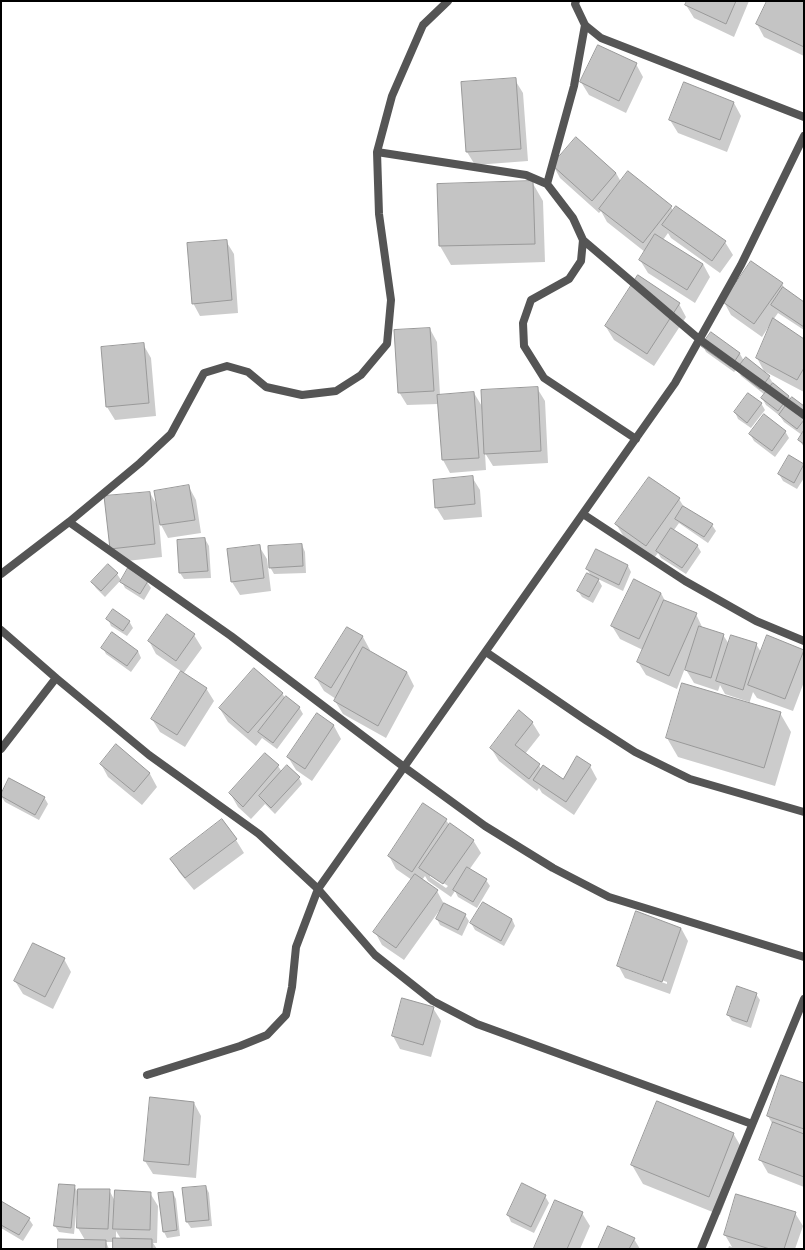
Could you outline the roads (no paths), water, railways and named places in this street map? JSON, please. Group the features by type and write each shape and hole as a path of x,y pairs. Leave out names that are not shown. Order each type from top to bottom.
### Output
{"street":[{"path":"1,574 69,522 140,463 170,434 204,373 227,366 248,372 266,387 302,395 336,391 361,375 387,344 391,300 379,214 377,152 392,96 423,26 448,1"},
{"path":"576,1 584,24 601,38 804,117"},
{"path":"547,184 574,86 584,24"},
{"path":"147,1075 240,1046 267,1035 286,1015 292,988 296,947 318,889 675,383 741,265 804,136"},
{"path":"377,152 526,176 547,184 573,218 583,240 700,339 804,416"},
{"path":"583,240 581,261 568,279 531,300 523,323 524,346 544,378 636,439"},
{"path":"583,514 685,582 756,621 804,641"},
{"path":"69,522 231,636 404,768 484,826 553,868 609,897 804,957"},
{"path":"1,630 149,755 259,834 318,889 375,955 433,1001 477,1024 752,1124"},
{"path":"486,652 635,752 690,779 804,812"},
{"path":"1,749 56,678"},
{"path":"701,1249 804,999"}]}
